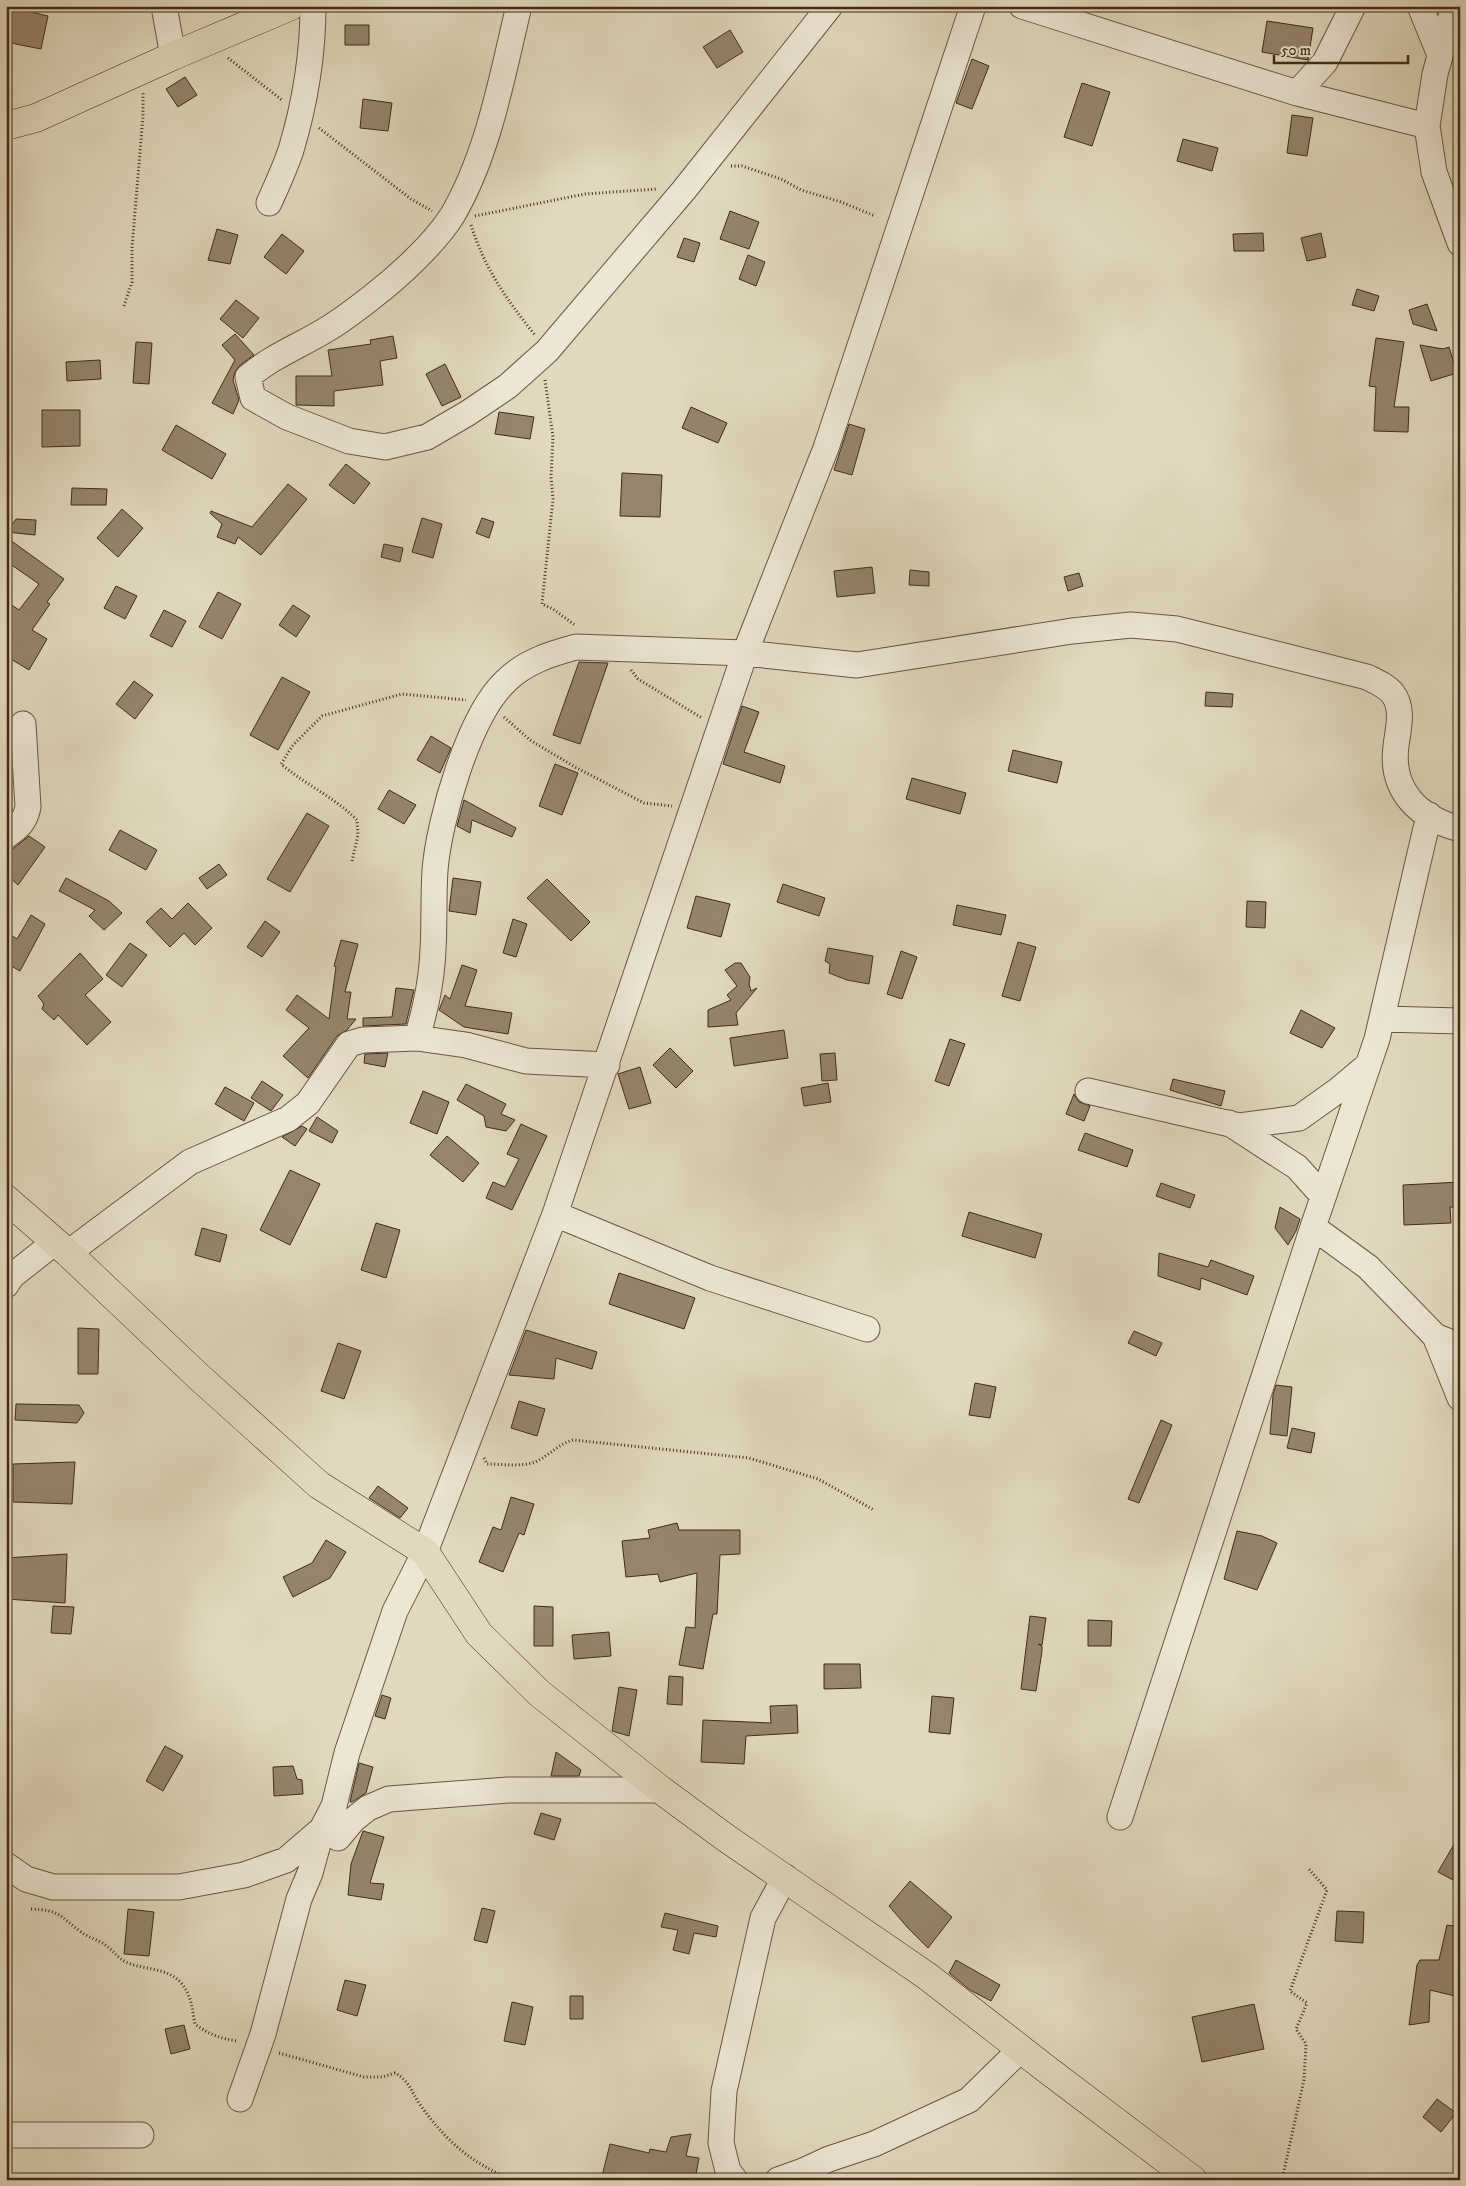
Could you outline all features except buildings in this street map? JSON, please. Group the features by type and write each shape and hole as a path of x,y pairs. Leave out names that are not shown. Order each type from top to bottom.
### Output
{"main road":[{"path":"6,126 36,118 173,56 291,6"},
{"path":"6,1199 62,1248 199,1377 319,1485 425,1552 478,1634 540,1694 661,1790 927,1976 1193,2180"}],"street":[{"path":"164,6 173,56"},
{"path":"269,203 291,150 300,112 313,46 313,6"},
{"path":"519,6 495,105 473,175 451,217 413,262 372,297 329,328 260,366 248,377 253,398 287,418 340,437 385,448 427,437 468,413 508,386 547,351 703,165 830,6"},
{"path":"240,2099 263,2034 298,1899 310,1874 322,1829 334,1806 347,1753 395,1612 425,1552 471,1427 556,1214 745,653 826,448 972,6"},
{"path":"1022,6 1297,93 1427,126"},
{"path":"1297,93 1325,62 1353,6"},
{"path":"1420,6 1440,55"},
{"path":"1454,6 1435,74 1427,126 1434,172 1460,243"},
{"path":"417,1038 430,981 435,870 440,837 460,763 488,702 505,681 525,666 552,653 576,647 745,653 857,665 1072,631 1131,624 1177,629 1367,677 1382,684 1393,694 1398,707 1400,723 1395,768 1400,787 1417,809 1448,825 1460,828"},
{"path":"6,836 18,828 26,819 28,808 23,724"},
{"path":"1120,1817 1323,1196 1368,1065 1382,1019 1429,815"},
{"path":"1382,1019 1460,1021"},
{"path":"6,1286 12,1276 62,1248 190,1162 288,1119 308,1103 349,1044 363,1040 417,1038 466,1045 526,1061 607,1065"},
{"path":"1088,1091 1239,1126 1299,1118 1337,1091 1368,1065"},
{"path":"1228,1123 1297,1167 1323,1196"},
{"path":"556,1214 710,1278 867,1329"},
{"path":"1313,1227 1368,1267 1435,1336 1460,1398"},
{"path":"1435,1336 1460,1346"},
{"path":"322,1829 338,1838 353,1820 368,1808 389,1799 508,1790 661,1790"},
{"path":"6,1865 26,1878 53,1887 178,1887 244,1875 286,1860 322,1829"},
{"path":"733,2179 728,2171 721,2143 724,2091 762,1918 784,1877"},
{"path":"778,2180 829,2159 874,2144 969,2100 1021,2049"},
{"path":"6,2135 141,2135"}],"path":[{"path":"206,42 300,112 340,146 410,199 433,211 451,217"},
{"path":"124,306 132,282 132,248 144,110 144,96 138,72"},
{"path":"703,165 742,166 781,179 800,190 841,202 875,216"},
{"path":"579,629 566,618 542,604 552,499 553,437 545,379 547,351 495,280 480,253 468,217 585,194 659,189"},
{"path":"610,649 638,680 712,722 728,705"},
{"path":"471,1427 487,1464 535,1462 562,1443 573,1440 650,1449 713,1453 749,1458 818,1479 874,1510"},
{"path":"1282,2180 1304,2080 1306,2044 1296,2029 1307,2003 1290,1991 1327,1890 1308,1868"},
{"path":"451,2143 492,2172 512,2180"}]}
